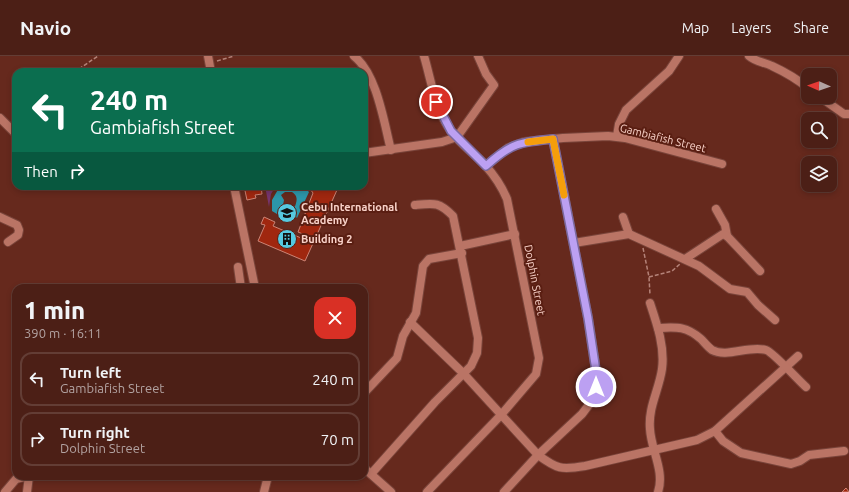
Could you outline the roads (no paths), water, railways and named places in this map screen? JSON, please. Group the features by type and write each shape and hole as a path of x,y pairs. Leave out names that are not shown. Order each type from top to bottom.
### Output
{"street":[{"path":"354,56 365,68"},
{"name":"Dolphin Street","path":"424,56 436,102 447,125 486,166 496,179 507,199 539,358 536,374 501,415 427,492"},
{"path":"368,153 442,142 457,137 494,85 486,74 478,56"},
{"path":"617,136 622,117 626,110 669,71 679,56"},
{"path":"749,56 755,61 771,65 801,83"},
{"path":"368,74 374,87 391,150"},
{"path":"830,104 844,114 849,114"},
{"path":"0,118 12,130"},
{"name":"Gambiafish Street","path":"486,166 508,148 524,142 617,136 722,164"},
{"path":"504,492 538,454 582,414 591,402 596,387 596,371 574,243 553,139"},
{"path":"235,190 254,284"},
{"path":"371,474 435,402 471,366 477,353 478,338 461,249 453,216 442,205 430,203 415,205"},
{"path":"716,209 725,225 727,236"},
{"path":"0,217 17,225 19,230 18,235 8,242"},
{"path":"622,217 629,234"},
{"path":"368,389 397,358 403,336 416,313 423,266 428,259 515,234"},
{"path":"574,243 629,234 641,238 699,266 730,289 747,292 762,309 775,320"},
{"path":"686,259 723,234 727,236 760,270"},
{"path":"238,267 240,284"},
{"path":"650,303 658,328 662,352 662,369 659,384 652,403 650,419 650,431 659,469 660,486 658,492"},
{"path":"410,322 463,373 538,454 553,466 566,469 697,440 715,431 798,356"},
{"path":"658,328 675,327 687,329 712,350 724,353 755,348 768,350 806,387"},
{"path":"715,431 722,441 741,453 790,464 800,461 810,455 844,451"},
{"path":"368,471 391,492"},
{"path":"5,492 15,480"},
{"path":"27,492 28,480"},
{"path":"264,492 267,480"}],"water":[{"path":"278,190 307,190 309,192 297,218 294,211 297,198 292,192 285,192 281,195 284,200 283,212 277,214 272,211 272,200"}],"place":[{"name":"Cebu International Academy","path":"287,213"},
{"name":"Building 2","path":"287,239"}]}
